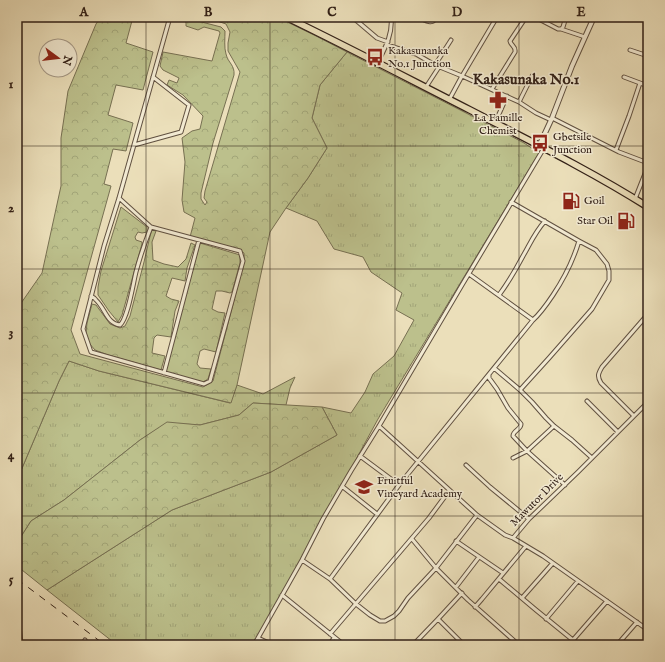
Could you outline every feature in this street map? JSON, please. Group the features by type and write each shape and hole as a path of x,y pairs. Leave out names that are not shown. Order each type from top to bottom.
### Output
{"highway":[{"path":"286,17 298,20 377,63 542,147 648,207"}],"street":[{"path":"119,198 151,227 240,251 244,261 210,381 204,384 91,352 83,329 104,246 170,17"},
{"path":"352,17 377,38 387,44 416,54 435,65 507,96 536,113 648,163"},
{"path":"377,63 390,37 392,24 391,17"},
{"path":"418,17 432,22 436,17"},
{"path":"449,100 498,17"},
{"path":"492,89 515,52 516,49 510,41 526,17"},
{"path":"534,17 554,28 585,37"},
{"path":"561,29 566,17"},
{"path":"254,645 360,456 469,274 542,147 572,66 594,17"},
{"path":"435,65 451,40"},
{"path":"630,50 648,56"},
{"path":"426,88 439,66"},
{"path":"519,102 532,76"},
{"path":"134,145 181,132 189,105 153,77"},
{"path":"624,77 648,86"},
{"path":"616,150 640,83"},
{"path":"494,123 507,96"},
{"path":"635,199 647,172 648,166"},
{"path":"511,202 596,250 607,264 609,270 609,280 592,309 520,390"},
{"path":"499,295 508,283 536,232 545,221"},
{"path":"91,296 97,300 112,323 120,325 123,322 131,298 144,244 151,227"},
{"path":"164,373 198,240"},
{"path":"330,579 399,485 545,306 562,282 574,258 579,241"},
{"path":"469,274 533,320"},
{"path":"634,416 601,383 598,375 602,367 648,314"},
{"path":"494,368 520,390 554,426 592,458"},
{"path":"489,376 508,408 521,424 520,428 514,432 513,436 527,451 565,485"},
{"path":"587,401 618,432"},
{"name":"Mawutor Drive","path":"379,426 476,515 505,535 513,538 529,519 648,402"},
{"path":"513,458 527,451 554,426"},
{"path":"360,456 399,485"},
{"path":"466,465 529,519"},
{"path":"343,487 377,514"},
{"path":"330,634 412,539 449,491"},
{"path":"302,560 330,579 370,615 380,621 385,621 399,611 408,598 436,568 476,515"},
{"path":"513,538 543,556 552,564 648,630"},
{"path":"412,539 436,568 475,607 519,645"},
{"path":"456,542 503,573"},
{"path":"475,607 526,546"},
{"path":"456,587 479,557"},
{"path":"522,598 552,564"},
{"path":"499,579 579,645"},
{"path":"546,619 578,581"},
{"path":"413,645 462,593"},
{"path":"282,594 344,645"},
{"path":"573,640 607,601"},
{"path":"17,607 21,645"},
{"path":"438,619 464,645"},
{"path":"617,645 637,622"},
{"path":"258,638 273,645"},
{"path":"329,645 334,638"},
{"path":"82,645 85,640"}],"green space":[{"path":"101,17 133,17 126,43 153,52 143,90 116,85 108,115 133,123 126,151 113,149 104,184 111,186 71,330 80,354 203,387 213,381 244,262 244,253 238,249 190,237 195,218 184,212 182,200 185,162 182,138 192,131 200,129 203,116 183,95 167,85 169,80 177,83 179,78 163,70 160,66 163,52 212,61 220,33 219,31 204,27 198,30 186,26 186,22 171,17 182,17 221,27 225,31 226,54 234,72 213,143 201,193 201,199 205,205 207,202 204,198 205,191 240,72 228,51 230,32 226,24 205,17 277,17 347,52 320,85 312,118 327,148 270,232 237,385 231,403 99,371 69,361 17,480 17,309 42,273 61,186 61,138 68,91 73,78 78,78 78,67 96,24"},
{"path":"347,52 505,133 539,153 378,419 255,645 117,645 47,590 172,510 271,472 337,435 322,407 351,413 365,392 373,374 394,356 414,320 396,310 402,293 371,272 363,257 334,249 317,221 286,208 308,178 327,148 312,118 320,85"},
{"path":"121,207 147,227 147,232 138,232 135,237 136,240 142,242 142,244 122,315 118,322 98,295 98,287 101,271"},
{"path":"152,230 156,231 152,242 153,260 164,264 178,267 186,259 191,243 195,245 187,268 185,281 172,278 166,296 179,301 175,311 171,337 157,335 154,338 152,353 165,356 161,370 95,350 89,343 86,333 92,304 96,305 110,324 120,328 125,326 130,316"},
{"path":"200,243 240,255 240,263 232,292 216,291 212,309 225,313 216,352 204,349 200,351 197,364 200,368 211,369 208,379 203,382 166,373 165,370"},
{"path":"69,361 99,371 230,403 237,385 263,394 295,377 290,388 286,405 253,403 239,415 200,425 167,423 140,440 64,500 31,521 17,543 17,480"},
{"path":"253,403 322,407 337,435 271,472 172,510 47,590 17,566 17,543 31,521 64,500 140,440 167,422 200,425 239,415"}],"railway":[{"path":"17,579 105,645"}],"place":[{"name":"Kakasunanka No.1 Junction","path":"375,57"},
{"name":"La Famille Chemist","path":"498,100"},
{"name":"Gbetsile Junction","path":"540,143"},
{"name":"Goil","path":"571,201"},
{"name":"Star Oil","path":"626,221"},
{"name":"Fruitful Vineyard Academy","path":"364,487"}],"district":[{"name":"Kakasunaka No.1","path":"526,79"}]}
